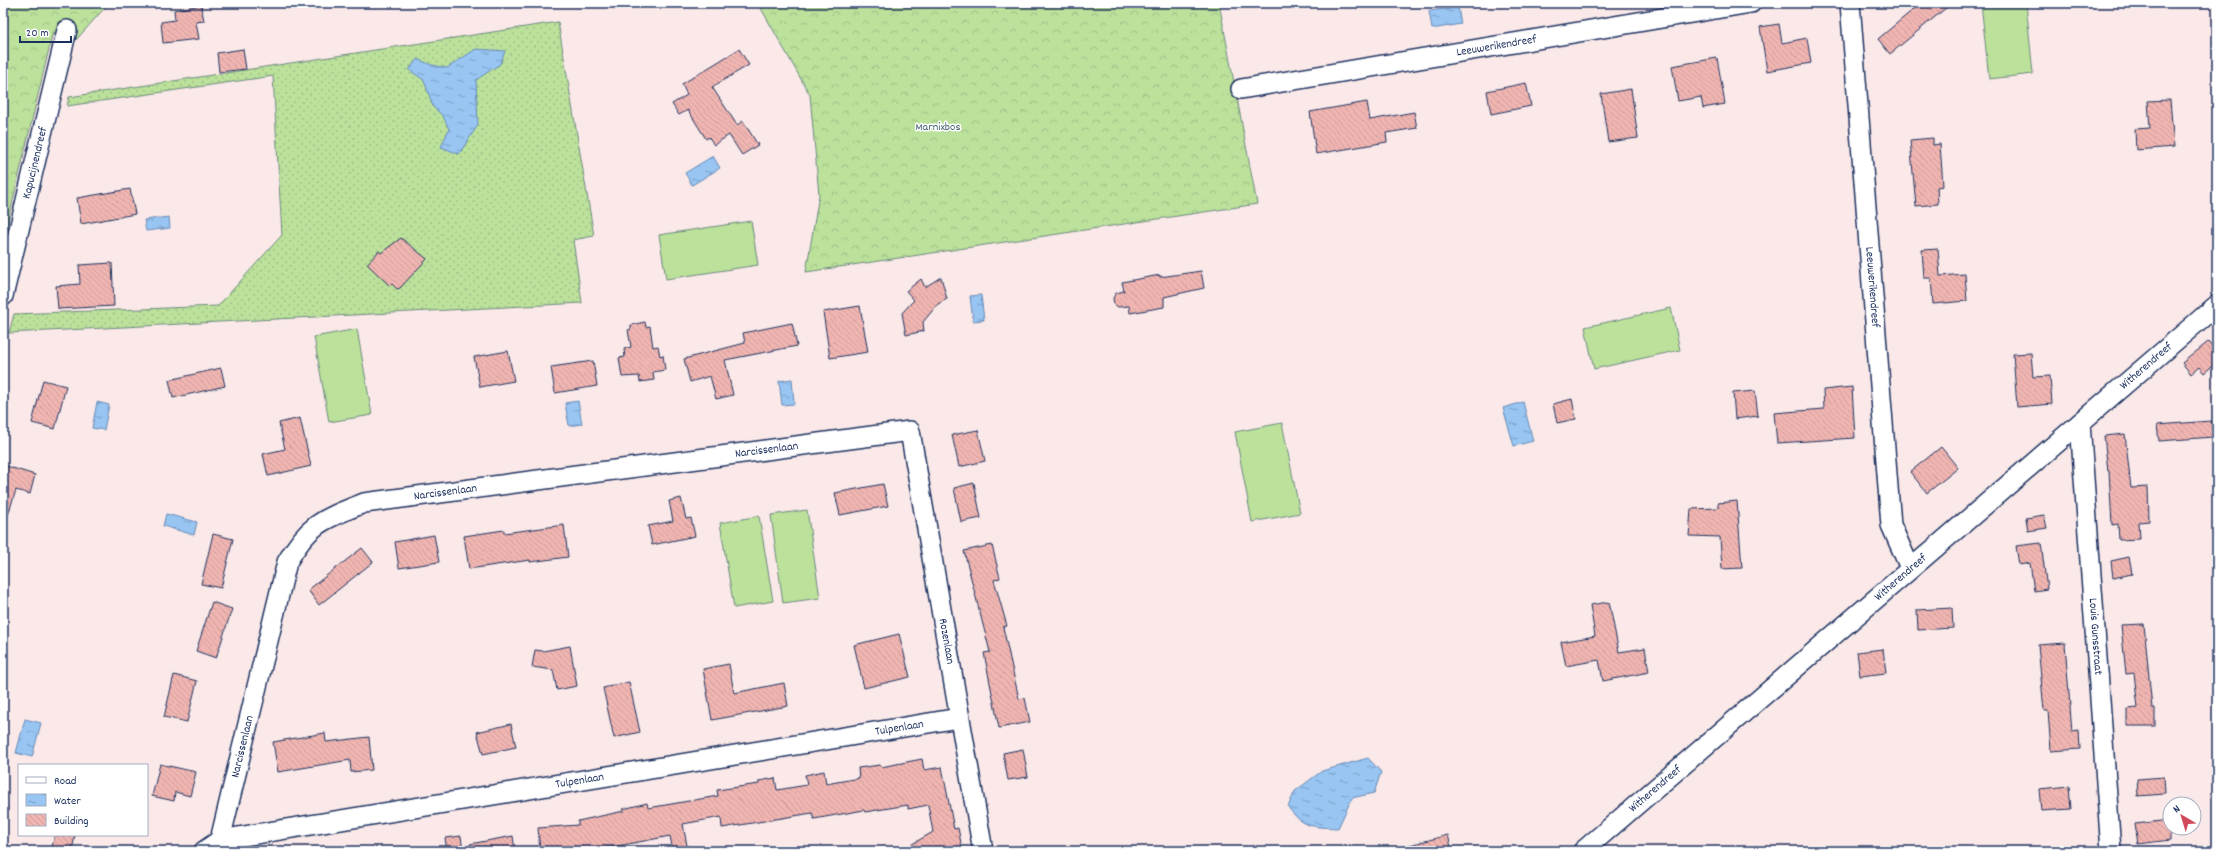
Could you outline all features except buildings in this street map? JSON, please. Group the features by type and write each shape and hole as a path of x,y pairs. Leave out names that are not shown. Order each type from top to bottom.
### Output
{"street":[{"name":"Leeuwerikendreef","path":"1242,89 1752,3"},
{"name":"Leeuwerikendreef","path":"1850,3 1891,525 1910,568"},
{"name":"Kapucijnendreef","path":"3,296 67,30"},
{"name":"Witherendreef","path":"1583,851 2217,305"},
{"name":"Louis Gunsstraat","path":"2080,423 2111,851"},
{"name":"Rozenlaan","path":"910,431 983,851"},
{"name":"Narcissenlaan","path":"220,840 287,562 299,541 308,531 324,519 364,504 910,431"},
{"name":"Tulpenlaan","path":"204,851 220,840 959,718"}],"green space":[{"path":"3,3 109,3 75,41 53,32 3,242"},
{"name":"Marnixbos","path":"758,3 1219,3 1257,204 806,272 819,195 810,95"},
{"path":"1981,3 2026,3 2033,74 1989,79"},
{"path":"558,22 594,236 573,240 582,303 9,333 14,314 218,306 282,235 273,76 67,106 69,97"},
{"path":"751,221 758,265 666,279 659,235"},
{"path":"1671,308 1680,350 1594,369 1585,327"},
{"path":"357,329 372,415 329,422 314,337"},
{"path":"1282,423 1300,513 1252,522 1235,432"},
{"path":"807,510 820,598 783,603 771,515"},
{"path":"759,516 773,601 734,608 720,523"}],"water":[{"path":"1458,7 1461,24 1432,29 1429,11"},
{"path":"476,49 505,51 500,64 476,80 478,125 459,154 441,147 449,129 443,116 433,107 424,80 409,70 417,59 432,65 447,68"},
{"path":"713,156 720,168 692,185 685,173"},
{"path":"169,217 170,228 146,231 144,220"},
{"path":"981,295 984,320 973,321 970,296"},
{"path":"792,379 794,404 782,405 779,381"},
{"path":"578,401 582,424 569,426 565,403"},
{"path":"97,402 109,405 104,430 92,428"},
{"path":"1523,402 1533,441 1514,446 1503,408"},
{"path":"166,514 197,522 194,535 163,526"},
{"path":"25,719 41,723 32,757 16,753"},
{"path":"1368,758 1381,772 1374,793 1352,798 1338,828 1315,826 1304,823 1293,814 1288,807 1295,791 1322,771"}]}
